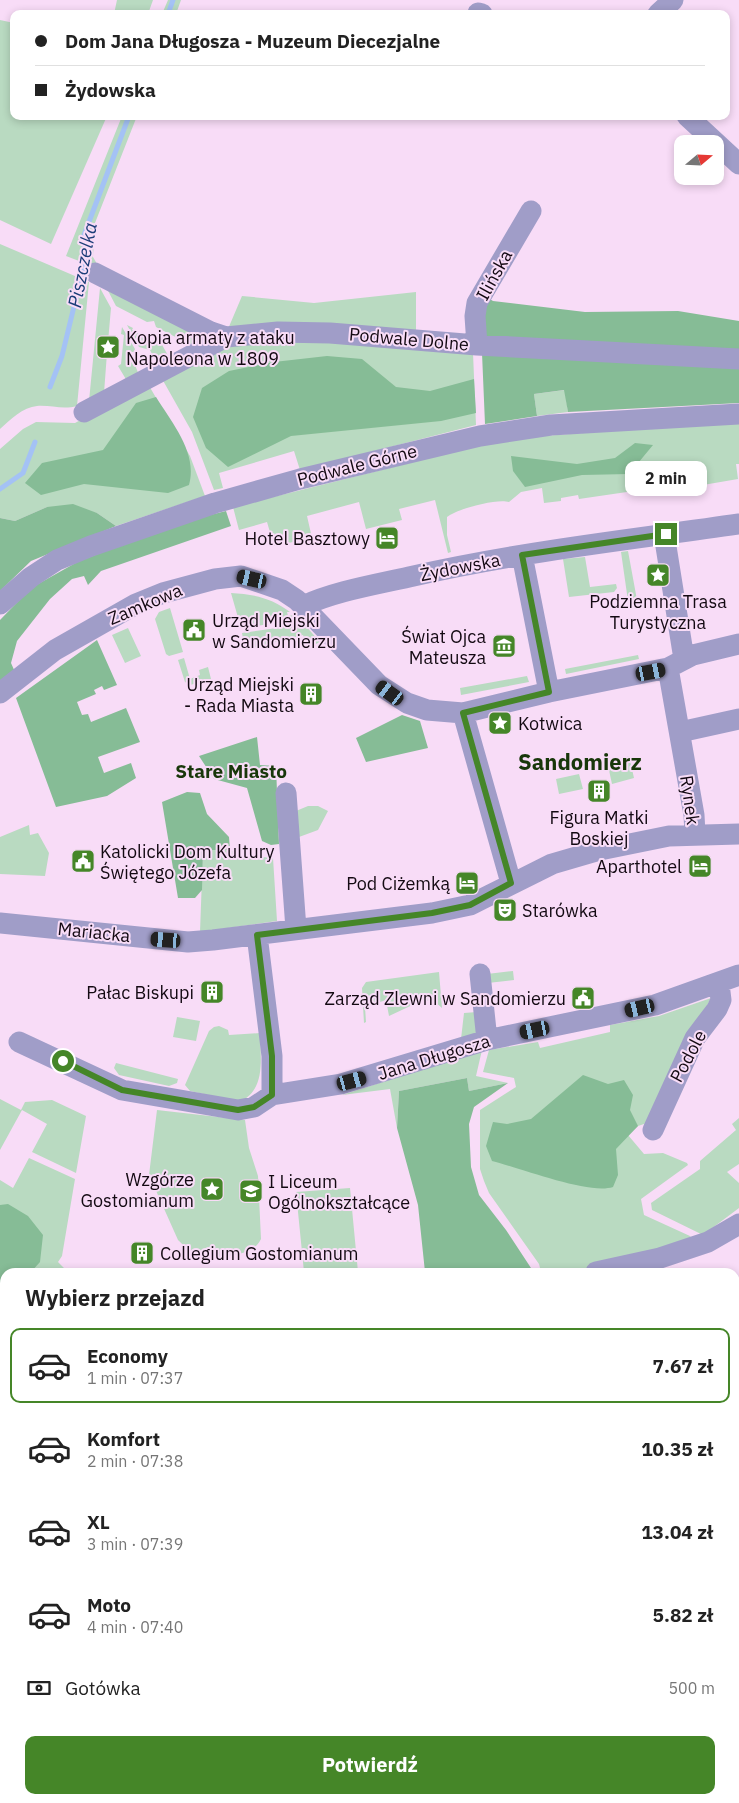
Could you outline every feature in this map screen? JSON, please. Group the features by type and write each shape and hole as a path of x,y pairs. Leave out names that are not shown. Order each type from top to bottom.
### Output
{"street":[{"path":"662,10 673,0"},
{"path":"692,120 739,164"},
{"name":"Ilińska","path":"477,345 475,316 477,303 531,211"},
{"name":"Podwale Dolne","path":"94,273 211,332 226,336 278,332 330,332 477,345 739,360"},
{"path":"84,412 226,336"},
{"name":"Podwale Górne","path":"0,604 31,577 57,560 215,503 300,479 480,436 534,427 739,414"},
{"name":"Żydowska","path":"303,606 358,588 458,566 739,524"},
{"name":"Rynek","path":"511,883 552,864 600,850 651,838 695,834 694,815 680,732 676,663 664,534"},
{"path":"522,555 549,692"},
{"name":"Zamkowa","path":"0,692 55,650 136,604 194,584 241,576 282,590 303,606 379,685 390,693 427,710 463,713"},
{"path":"511,883 463,713 676,663 739,644"},
{"path":"680,732 739,718"},
{"path":"286,793 296,929"},
{"path":"695,834 739,834"},
{"name":"Mariacka","path":"0,923 188,942 432,913 470,905 511,883"},
{"path":"257,935 272,1056 272,1095"},
{"path":"480,974 487,1040"},
{"name":"Jana Długosza","path":"18,1042 122,1090 238,1110 254,1107 272,1095 341,1084 487,1040 655,1005 719,984 739,975"},
{"name":"Podole","path":"653,1130 695,1038 722,1000 719,984"},
{"path":"614,1268 660,1258 708,1242 739,1224"}],"green space":[{"path":"117,0 153,0 149,10 115,10"},
{"path":"168,0 181,0 177,10 164,10"},
{"path":"0,20 10,22 10,120 105,120 51,244 0,220"},
{"path":"120,120 135,120 95,223 93,257 100,269 66,256"},
{"path":"0,244 89,282 77,406 67,408 32,407 17,414 0,429"},
{"path":"105,285 208,338 193,346 156,327 154,321 147,322 116,306"},
{"path":"100,288 111,308 108,342 103,346 107,353 104,393 89,401"},
{"path":"416,292 416,334 228,329 242,296 314,303"},
{"path":"485,296 493,301 585,312 678,311 739,321 739,353 483,339"},
{"path":"127,325 133,328 132,330 159,344 161,343 170,359 157,364 150,350 139,347"},
{"path":"122,327 135,349 134,352 131,352 131,360 133,360 139,375 127,381 118,366 121,364 124,335 121,334"},
{"path":"285,339 473,353 476,425 300,470 294,451 219,473 223,488 214,490 192,432 161,377 229,344"},
{"path":"482,353 739,367 739,403 568,412 564,390 534,394 537,416 485,424"},
{"path":"327,356 362,359 396,387 430,391 474,379 476,413 441,421 291,436 228,467 206,448 193,417 202,388 229,371 274,362"},
{"path":"148,384 190,456 205,496 116,526 97,513 47,507 15,521 0,518 0,449 23,429 36,422 75,423"},
{"path":"565,390 568,412 537,416 534,394"},
{"path":"156,397 176,428 187,450 191,473 189,485 168,493 84,484 41,495 25,483 42,463 103,450 136,403"},
{"path":"739,421 739,464 736,464 738,479 703,485 702,481 579,499 578,495 561,498 561,501 544,503 542,488 521,492 509,502 503,501 477,505 447,517 447,535 451,552 448,553 435,500 399,509 402,520 366,529 359,502 307,516 312,538 274,546 267,522 239,530 233,507 506,439"},
{"path":"635,443 653,445 629,474 582,475 525,487 513,471 511,456 577,464 615,458"},
{"path":"73,504 97,513 116,526 31,561 0,591 0,518 15,521 47,507"},
{"path":"226,511 231,526 101,571 88,585 84,576 72,579 50,599 17,641 11,663 15,672 0,682 0,620 31,588 79,561 190,520"},
{"path":"628,551 637,600 628,601 621,552"},
{"path":"585,557 590,587 616,584 617,588 614,592 569,597 563,559"},
{"path":"231,593 247,594 269,600 290,612 287,612 288,616 294,615 298,620 241,628"},
{"path":"170,608 183,652 169,656 166,654 155,619 159,612"},
{"path":"304,624 320,642 316,644 308,643 303,635 245,650 242,633"},
{"path":"128,628 141,656 125,663 112,635"},
{"path":"97,640 117,685 104,690 102,686 94,690 96,694 77,702 82,715 88,714 91,722 126,708 140,742 98,757 104,773 131,763 136,778 107,796 56,807 16,698"},
{"path":"638,655 639,659 566,674 565,669"},
{"path":"184,658 190,679 200,675 199,670 208,667 211,679 190,685 185,682 178,660"},
{"path":"527,676 529,682 461,695 460,688"},
{"path":"402,715 420,721 428,748 366,762 356,738"},
{"path":"257,737 260,765 276,766 279,844 271,845 262,841 247,788 214,779 199,756"},
{"path":"629,756 634,778 612,784 607,761"},
{"path":"579,774 583,789 559,794 556,779"},
{"path":"187,792 200,793 207,814 229,837 230,850 203,850 202,890 195,898 178,898 162,802"},
{"path":"308,806 318,806 328,811 318,830 299,837 296,811"},
{"path":"29,825 30,835 38,833 49,853 45,876 0,874 0,837"},
{"path":"203,850 230,850 242,855 273,858 277,921 200,932"},
{"path":"513,971 514,980 488,983 487,974"},
{"path":"439,972 442,1008 434,1001 421,1001 389,1016 386,1000 365,1007 366,1022 364,1023 362,988 366,982"},
{"path":"711,998 647,1123 638,1126 628,1135 644,1154 663,1153 687,1163 688,1165 641,1199 644,1215 690,1236 693,1240 586,1268 540,1268 489,1193 480,1169 480,1110 516,1087 514,1078 483,1072 489,1050 538,1042 540,1048 610,1032 610,1025 659,1016"},
{"path":"477,1012 477,1034 461,1039 464,1013"},
{"path":"177,1017 200,1021 196,1041 173,1037"},
{"path":"219,1026 228,1030 229,1035 260,1033 261,1065 258,1083 248,1097 240,1102 190,1091 185,1085 209,1031"},
{"path":"482,1050 476,1076 508,1083 469,1091 467,1078 399,1091 397,1128 390,1089 342,1095"},
{"path":"116,1063 178,1079 177,1083 169,1086 119,1075 114,1068"},
{"path":"583,1075 608,1084 624,1080 633,1095 630,1110 638,1126 616,1149 618,1175 613,1187 588,1187 572,1184 492,1161 486,1146 493,1122 507,1124 531,1119"},
{"path":"467,1078 469,1091 508,1083 474,1107 469,1124 471,1167 479,1195 506,1230 531,1268 425,1268 418,1205 397,1128 399,1091"},
{"path":"0,1099 21,1110 25,1102 52,1100 86,1116 76,1173 32,1152 47,1124 22,1110 0,1150"},
{"path":"157,1110 245,1120 249,1148 258,1176 261,1239 249,1251 222,1257 206,1256 191,1251 178,1240 149,1175"},
{"path":"739,1118 739,1164 727,1172 739,1183 739,1208 703,1235 652,1210 651,1203 700,1169 700,1161 736,1130 732,1124"},
{"path":"29,1158 75,1179 62,1256 58,1262 64,1268 0,1268 0,1180 13,1188"},
{"path":"350,1188 358,1268 304,1268 296,1192"},
{"path":"8,1204 28,1216 43,1235 40,1262 35,1268 0,1268 0,1205"}],"waterway":[{"name":"Piszczelka","path":"169,10 173,0"},
{"name":"Piszczelka","path":"50,387 62,356 85,261 84,235 127,120"},
{"name":"Piszczelka","path":"0,489 23,473 35,442"}],"place":[{"name":"Kopia armaty z ataku Napoleona w 1809","path":"108,347"},
{"name":"Hotel Basztowy","path":"387,538"},
{"name":"Podziemna Trasa Turystyczna","path":"658,575"},
{"name":"Urząd Miejski w Sandomierzu","path":"194,630"},
{"name":"Świat Ojca Mateusza","path":"504,646"},
{"name":"Urząd Miejski - Rada Miasta","path":"311,694"},
{"name":"Kotwica","path":"500,723"},
{"name":"Figura Matki Boskiej","path":"599,791"},
{"name":"Katolicki Dom Kultury Świętego Józefa","path":"83,861"},
{"name":"Aparthotel","path":"700,866"},
{"name":"Pod Ciżemką","path":"467,883"},
{"name":"Starówka","path":"505,910"},
{"name":"Pałac Biskupi","path":"212,992"},
{"name":"Zarząd Zlewni w Sandomierzu","path":"583,998"},
{"name":"Wzgórze Gostomianum","path":"212,1189"},
{"name":"I Liceum Ogólnokształcące","path":"251,1191"},
{"name":"Collegium Gostomianum","path":"142,1253"}],"district":[{"name":"Sandomierz","path":"580,761"},
{"name":"Stare Miasto","path":"231,771"}],"route":[{"path":"63,1061 122,1090 178,1098 238,1110 254,1107 260,1104 266,1097 272,1095 272,1056 257,935 432,913 470,905 511,883 463,713 549,692 522,555 666,534"}]}
